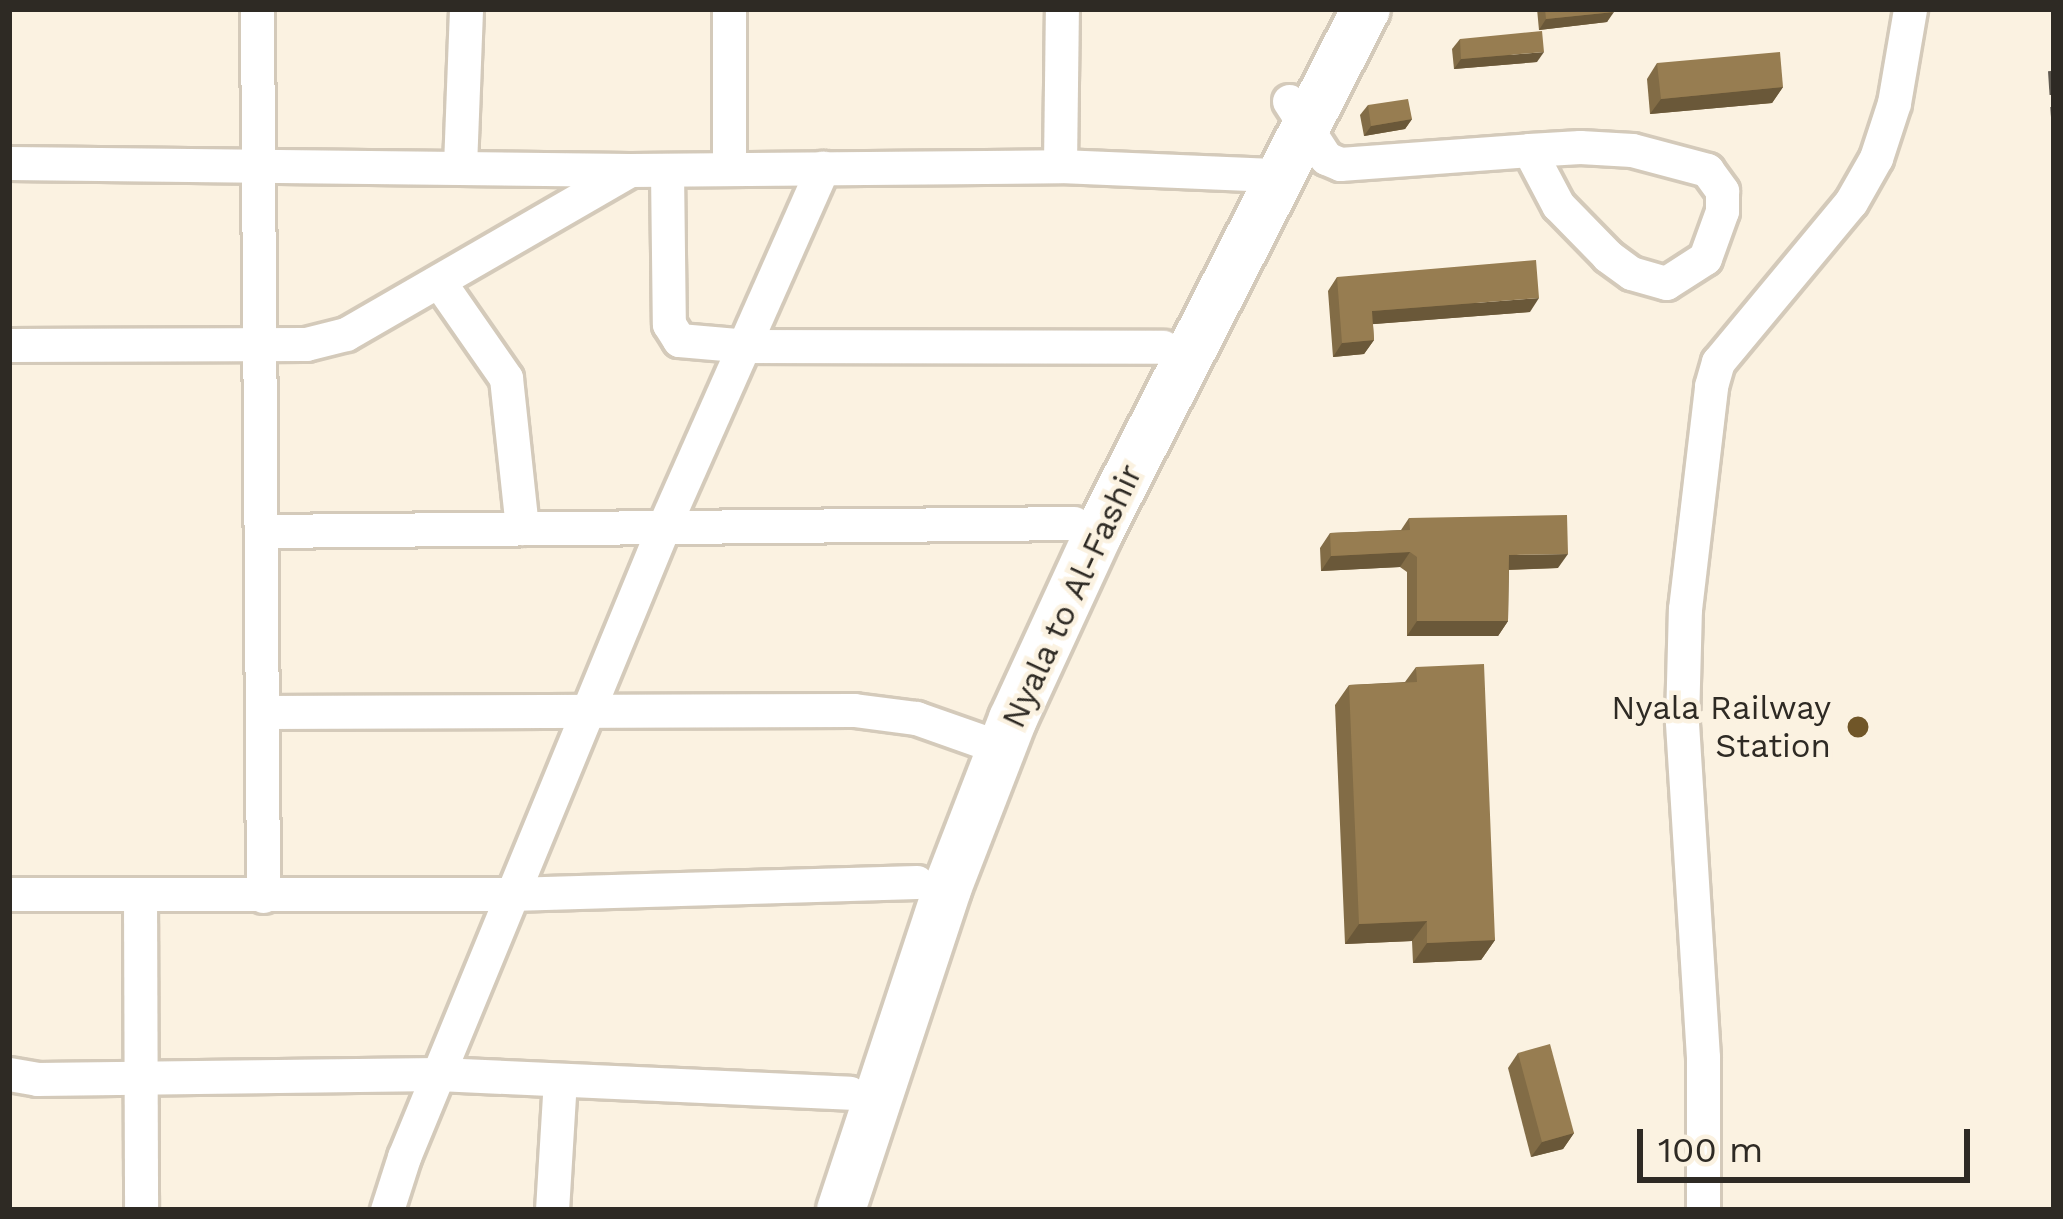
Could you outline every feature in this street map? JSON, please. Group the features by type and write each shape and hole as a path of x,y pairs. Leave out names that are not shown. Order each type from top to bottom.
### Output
{"highway":[{"name":"Nyala to Al-Fashir","path":"814,1210 917,882 1098,534 1296,114 1337,9"},
{"name":"Nyala to Al-Fashir","path":"1296,114 1366,9"},
{"name":"Nyala to Al-Fashir","path":"842,1210 988,743 1074,523 1163,346 1266,174"}],"street":[{"path":"257,9 263,896"},
{"path":"460,166 466,9"},
{"path":"729,9 729,168"},
{"path":"1060,166 1062,9"},
{"path":"1703,1210 1703,1057 1682,721 1685,609 1711,386 1718,362 1851,202 1876,158 1894,103 1910,9"},
{"path":"1296,114 1326,158 1340,164 1528,150 1633,150 1707,170 1722,191 1722,211 1705,258 1666,283 1630,273 1558,205 1528,150"},
{"path":"9,163 667,171 1060,166 1266,174"},
{"path":"387,1210 438,1074 664,526 748,346 823,168"},
{"path":"9,345 306,344 346,334 440,284 630,170"},
{"path":"667,171 669,324 679,340 748,346 1163,346"},
{"path":"440,284 506,379 522,528"},
{"path":"262,531 1074,523"},
{"path":"263,712 854,710 916,718 988,743"},
{"path":"9,894 511,894 917,882"},
{"path":"140,895 141,1210"},
{"path":"9,1074 37,1079 139,1074 438,1074 850,1093"},
{"path":"552,1210 560,1080"}],"building":[{"path":"1545,9 1614,9 1614,12 1546,19"},
{"path":"1542,31 1544,52 1461,59 1460,39"},
{"path":"1780,52 1783,87 1661,99 1657,63"},
{"path":"1408,99 1412,119 1371,126 1368,105"},
{"path":"1536,260 1539,298 1372,311 1374,340 1342,343 1337,277"},
{"path":"1567,515 1568,554 1509,555 1508,621 1417,621 1417,557 1410,552 1331,556 1330,533 1410,530 1409,518"},
{"path":"1484,664 1495,940 1427,943 1427,921 1359,924 1349,685 1417,682 1416,667"},
{"path":"1550,1044 1574,1133 1542,1142 1518,1053"}],"railway":[{"path":"2051,71 2054,117"}],"place":[{"name":"Nyala Railway Station","path":"1858,727"}]}
